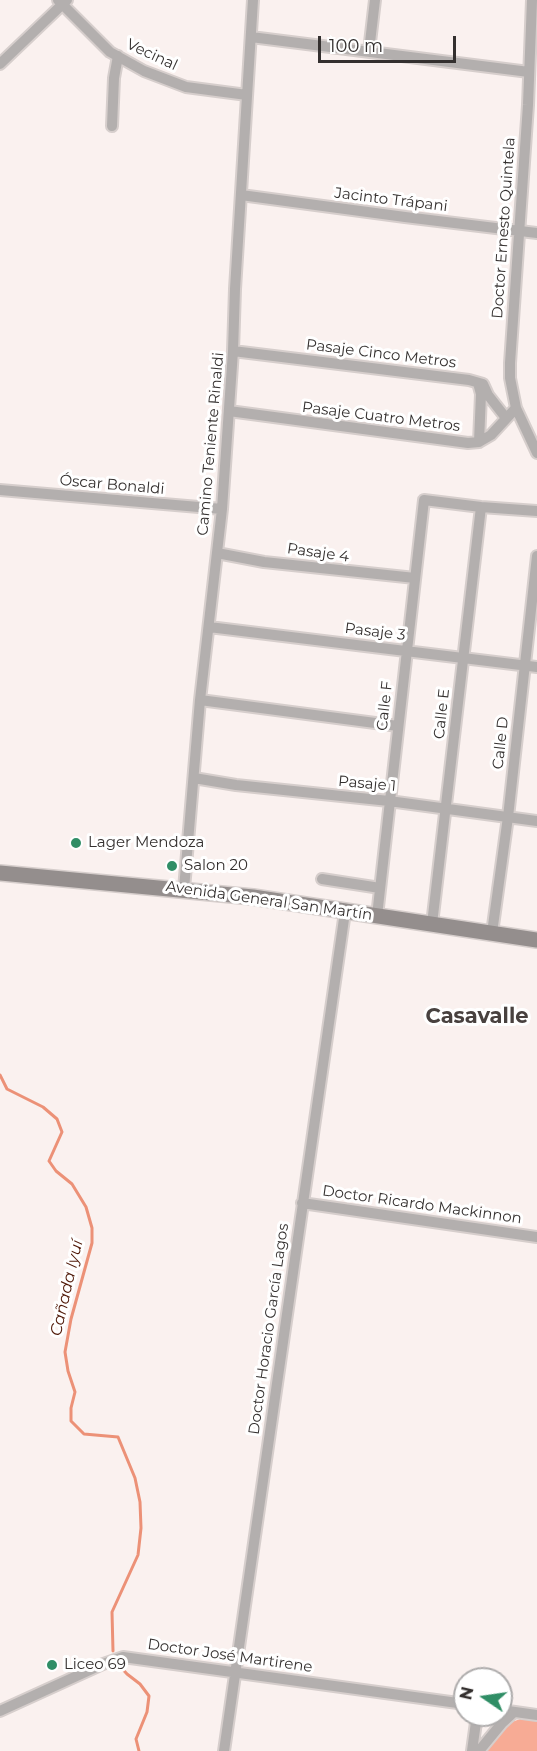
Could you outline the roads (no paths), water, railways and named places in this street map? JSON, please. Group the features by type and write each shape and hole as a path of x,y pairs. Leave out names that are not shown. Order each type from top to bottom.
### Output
{"main road":[{"name":"Avenida General San Martín","path":"0,873 253,897 537,940"}],"street":[{"name":"Camino Teniente Rinaldi","path":"184,889 201,699 222,509 253,0"},
{"path":"369,51 375,0"},
{"name":"Doctor Ernesto Quintela","path":"532,0 510,378 516,408 537,453"},
{"path":"0,64 62,2"},
{"name":"Vecinal","path":"62,2 110,52 144,71 186,87 247,95"},
{"path":"250,37 529,72"},
{"path":"112,126 114,78 118,56"},
{"name":"Jacinto Trápani","path":"241,195 537,233"},
{"name":"Pasaje Cinco Metros","path":"233,351 478,383"},
{"path":"478,383 483,384 488,395 506,418"},
{"path":"478,383 481,394 478,442"},
{"name":"Pasaje Cuatro Metros","path":"229,411 468,443 478,442 491,435 516,408"},
{"name":"Óscar Bonaldi","path":"0,490 222,509"},
{"name":"Calle F","path":"377,916 424,500 481,507"},
{"path":"481,507 537,512"},
{"name":"Calle E","path":"432,924 481,507"},
{"name":"Pasaje 4","path":"217,553 264,562 415,578"},
{"name":"Calle D","path":"492,933 508,817 537,556"},
{"name":"Pasaje 3","path":"209,627 537,668"},
{"path":"201,699 398,726"},
{"name":"Pasaje 1","path":"194,778 537,821"},
{"path":"322,879 380,888"},
{"name":"Doctor Horacio García Lagos","path":"224,1751 345,912"},
{"name":"Doctor Ricardo Mackinnon","path":"302,1203 537,1236"},
{"name":"Doctor José Martirene","path":"0,1711 123,1657 453,1702"},
{"path":"479,1751 514,1712 537,1715"},
{"path":"472,1751 475,1727"}],"waterway":[{"name":"Cañada Iyuí","path":"0,1075 7,1089 43,1107 57,1119 62,1132 49,1161 56,1171 72,1184 86,1207 92,1228 92,1243 71,1319 65,1352 75,1392 71,1421 84,1434 118,1437 135,1478 140,1502 141,1528 138,1555 112,1612 113,1651"},
{"name":"Cañada Iyuí","path":"117,1663 140,1684 149,1696 147,1712 136,1739 139,1751"}],"place":[{"name":"Lager Mendoza","path":"76,843"},
{"name":"Salon 20","path":"172,866"},
{"name":"Liceo 69","path":"52,1665"}],"district":[{"name":"Casavalle","path":"477,1017"}]}
